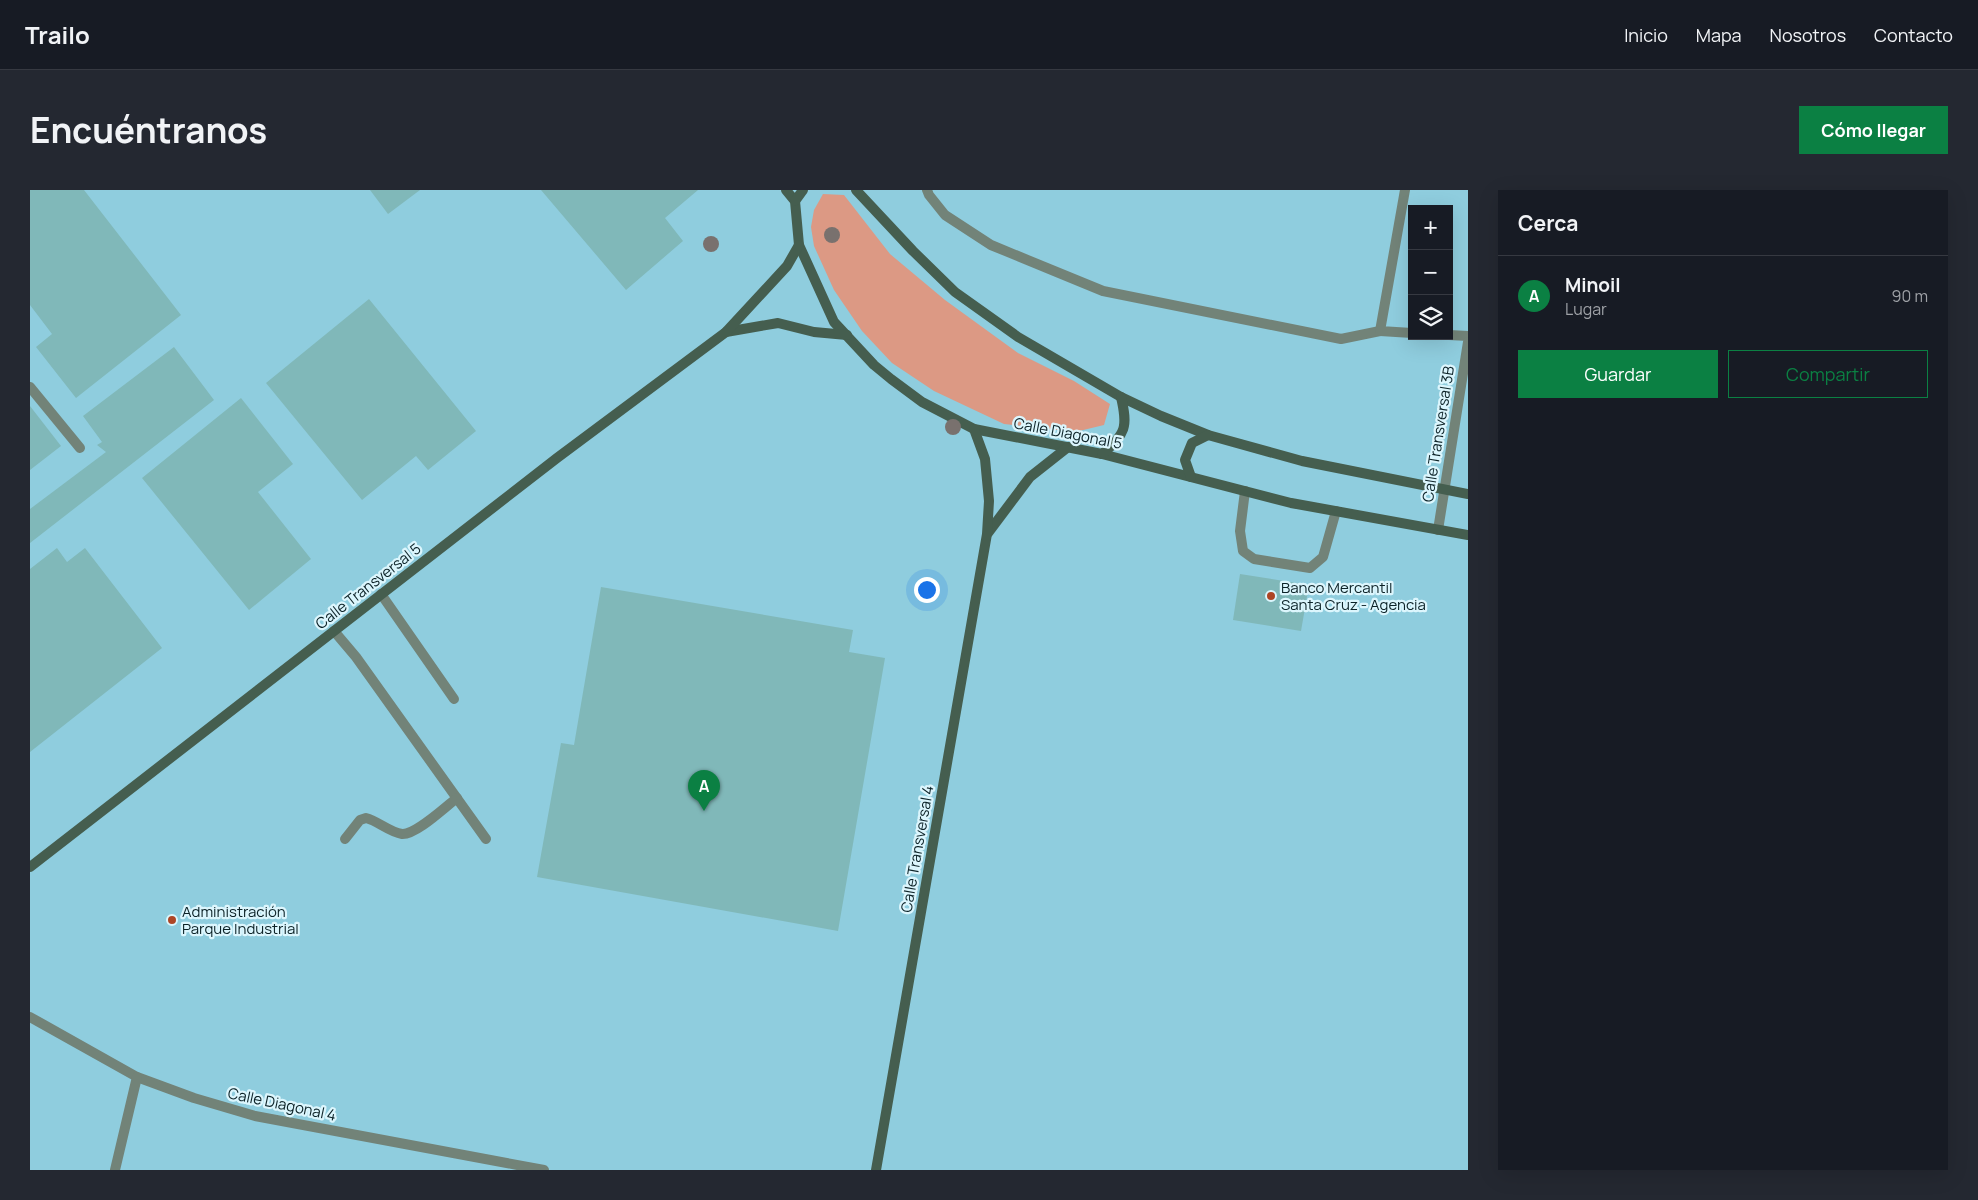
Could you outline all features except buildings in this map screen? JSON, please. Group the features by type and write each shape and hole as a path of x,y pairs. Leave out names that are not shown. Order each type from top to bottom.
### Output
{"main road":[{"path":"786,190 795,201 803,190"},
{"path":"856,190 913,251 955,292 1018,337 1121,397 1208,435 1302,460 1468,494"},
{"name":"Calle Diagonal 5","path":"795,201 799,245 834,322 874,365 922,402 974,429 1102,454 1291,503 1468,535"},
{"name":"Calle Transversal 5","path":"30,867 557,458 726,332 787,266 799,245"},
{"name":"Calle Transversal 5","path":"726,332 778,323 814,332 847,336"},
{"path":"1102,454 1119,440 1126,418 1121,397"},
{"name":"Calle Transversal 4","path":"876,1170 987,534 990,501 985,460 974,429"},
{"path":"1191,477 1185,460 1192,443 1208,435"},
{"name":"Calle Transversal 4","path":"987,534 1030,477 1068,448"}],"street":[{"path":"927,190 945,215 991,245 1103,290 1340,339 1380,331 1408,333"},
{"path":"1380,331 1405,190"},
{"path":"1453,335 1468,336"},
{"name":"Calle Transversal 3B","path":"1438,530 1468,342"},
{"path":"30,387 80,448"},
{"path":"1245,491 1240,532 1243,551 1254,559 1310,568 1323,557 1336,511"},
{"path":"381,594 454,699"},
{"path":"334,631 356,657 486,838"},
{"path":"345,839 360,820 366,818 402,834 412,832 457,798"},
{"name":"Calle Diagonal 4","path":"30,1017 137,1077 194,1098 255,1116 544,1170"},
{"path":"115,1170 137,1077"}],"shaded area":[{"path":"30,190 1468,190 1468,1170 30,1170"},
{"path":"823,194 844,195 890,254 945,300 1018,353 1074,381 1110,404 1104,425 1075,432 1004,424 934,391 892,363 862,331 834,290 814,246 811,227 814,210"}],"place":[{"name":"Banco Mercantil Santa Cruz - Agencia","path":"1271,596"},
{"name":"Minoil","path":"704,811"},
{"name":"Administración Parque Industrial","path":"172,920"}]}
